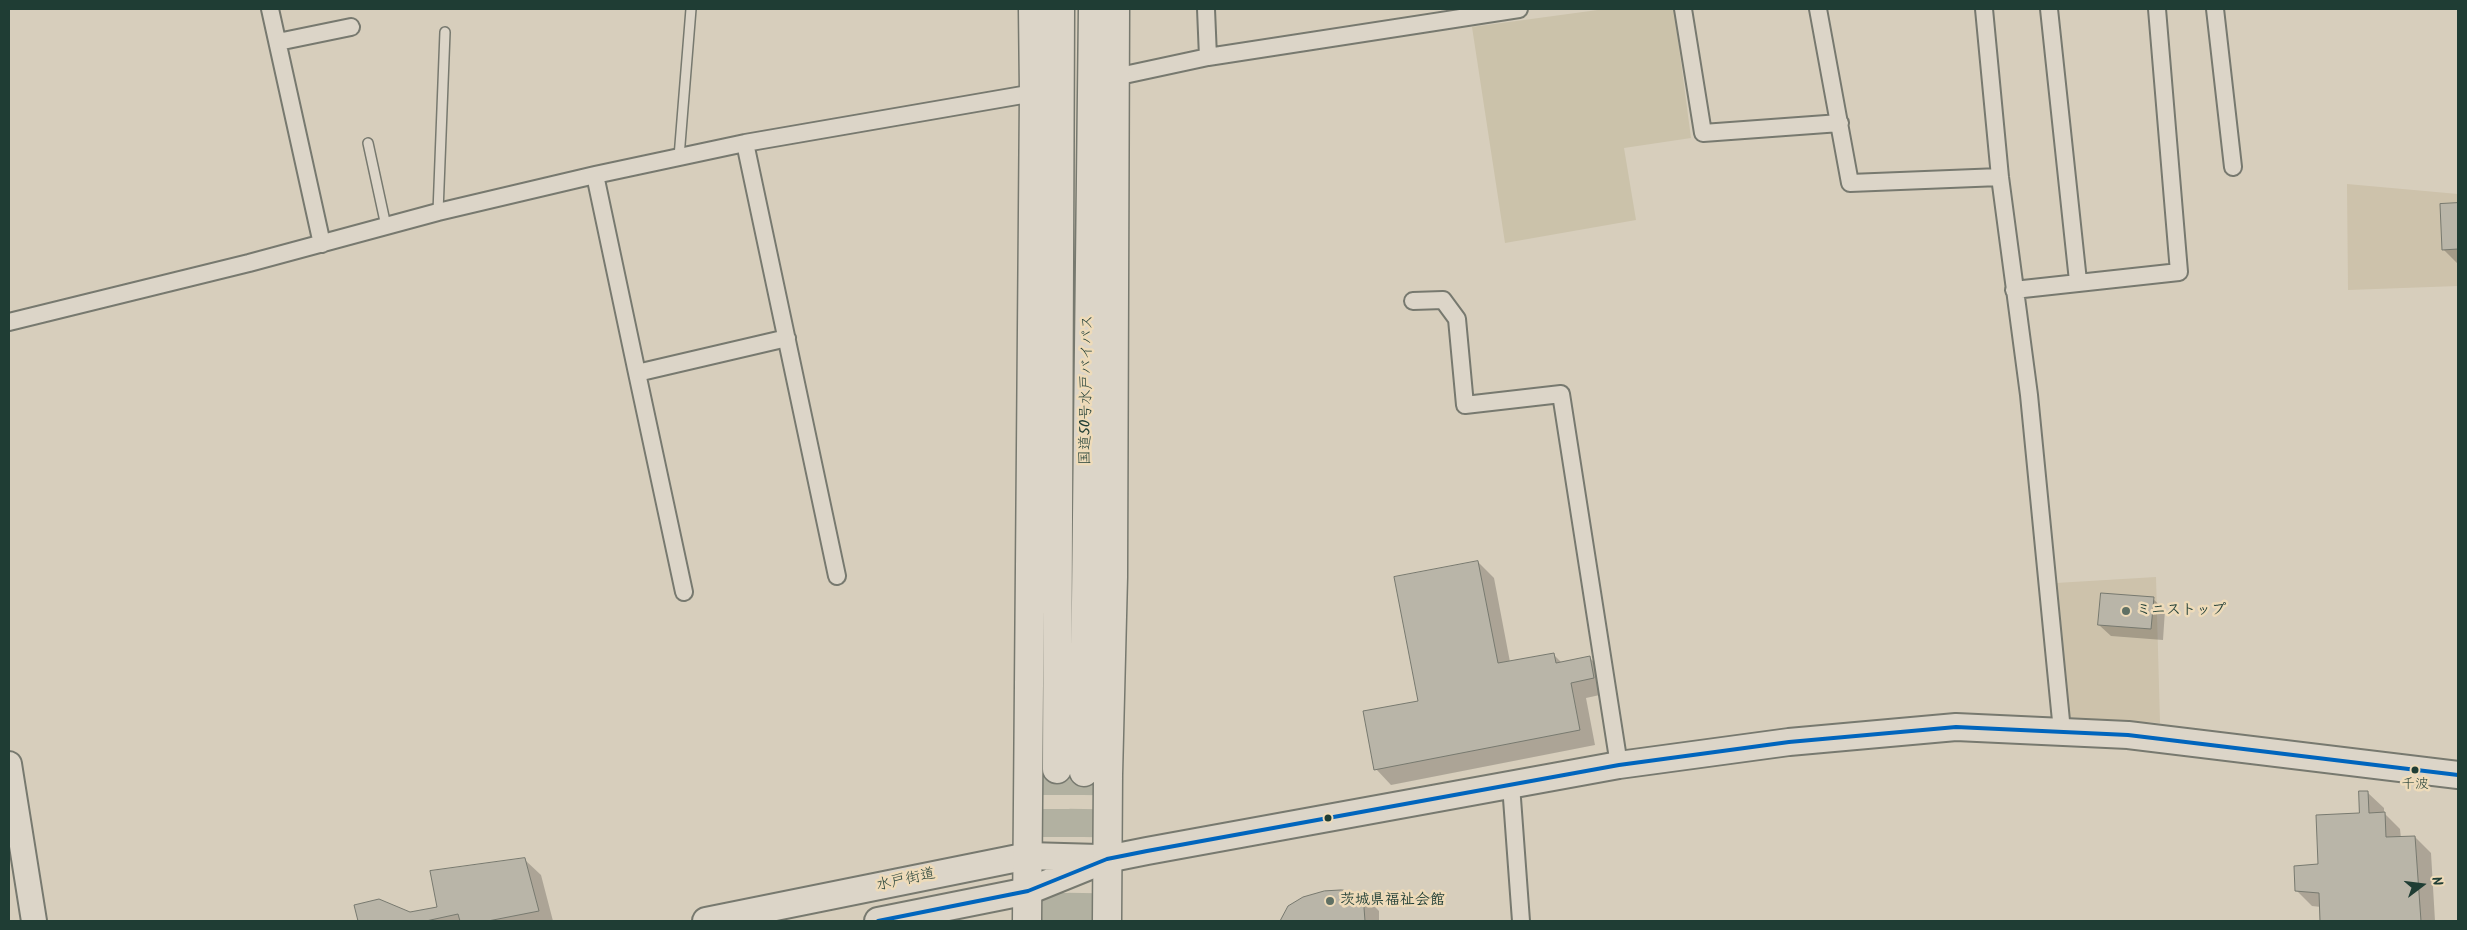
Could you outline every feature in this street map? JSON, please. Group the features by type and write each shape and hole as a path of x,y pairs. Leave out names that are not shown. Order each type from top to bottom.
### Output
{"highway":[{"path":"1028,921 1033,9"},
{"name":"国道50号水戸バイパス","path":"1057,769 1060,9"},
{"name":"国道50号水戸バイパス","path":"1084,772 1093,9"},
{"path":"1107,921 1113,577 1115,9"}],"main road":[{"name":"水戸街道","path":"878,921 1028,891 1107,859 1619,765 1789,742 1938,728 2062,731 2164,739 2458,775"},
{"name":"水戸街道","path":"706,921 1028,856 1107,859"}],"street":[{"path":"270,9 322,244"},
{"path":"1206,9 1208,57"},
{"path":"1115,77 1208,57 1519,9"},
{"path":"1683,9 1703,133 1840,123"},
{"path":"1818,9 1850,182 2000,177"},
{"path":"1984,9 2000,177 2029,395 2062,731"},
{"path":"2049,9 2078,281"},
{"path":"2014,290 2078,281 2179,272 2157,9"},
{"path":"2215,9 2232,167"},
{"path":"278,42 351,27"},
{"path":"9,322 322,244 438,212 595,175 745,143 1034,93"},
{"path":"745,143 837,576"},
{"path":"595,175 684,592"},
{"path":"1413,301 1443,300 1457,319 1465,405 1560,394 1619,765"},
{"path":"637,373 787,338"},
{"path":"9,764 34,921"},
{"path":"1511,785 1521,921"}],"lane":[{"path":"679,157 691,9"},
{"path":"438,212 445,32"},
{"path":"368,143 386,226"}],"shaded area":[{"path":"1605,9 1674,9 1691,138 1624,148 1636,220 1505,243 1472,27"},
{"path":"2347,184 2458,194 2458,286 2348,290"},
{"path":"2156,577 2160,723 2068,718 2056,583"}],"building":[{"path":"2458,203 2458,249 2442,250 2440,204"},
{"path":"1478,561 1498,663 1554,653 1556,663 1590,656 1594,678 1571,683 1580,730 1374,770 1363,711 1418,701 1394,577"},
{"name":"ミニストップ","path":"2101,593 2154,597 2151,629 2098,625"},
{"path":"2359,791 2368,791 2369,813 2385,812 2386,837 2415,836 2421,921 2320,921 2319,893 2295,891 2294,866 2318,864 2316,815 2359,813"},
{"path":"525,858 539,911 488,921 460,921 458,914 426,921 358,921 354,905 379,899 410,912 437,907 430,871"},
{"name":"茨城県福祉会館","path":"1342,890 1363,894 1365,921 1280,921 1288,906 1303,897 1324,891"}],"tunnel":[{"path":"1056,921 1057,769"},
{"path":"1082,921 1084,772"}],"transit line":[{"path":"878,921 1028,891 1107,859 1147,851 1619,765 1789,742 1956,727 2128,735 2458,775"}],"place":[{"name":"ミニストップ","path":"2126,611"},
{"name":"千波","path":"2415,770"},
{"name":"茨城県福祉会館","path":"1330,901"}]}
